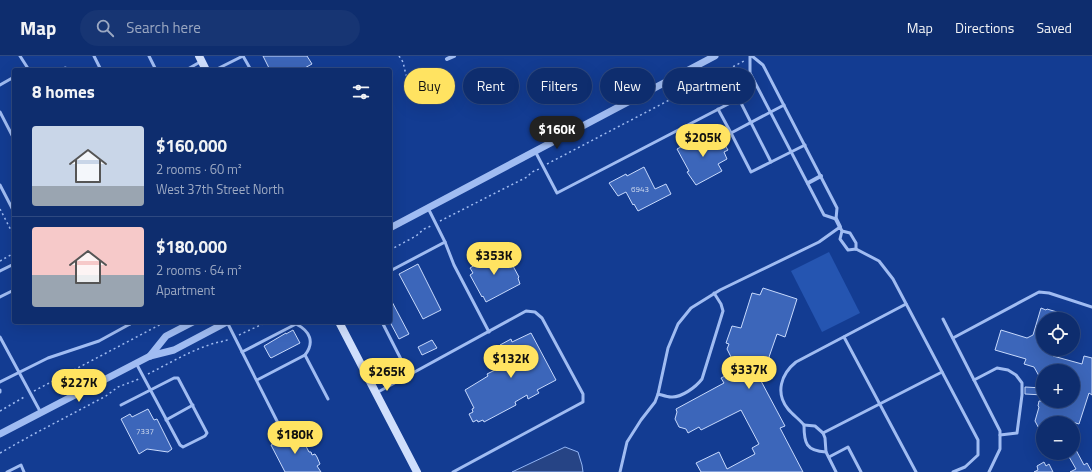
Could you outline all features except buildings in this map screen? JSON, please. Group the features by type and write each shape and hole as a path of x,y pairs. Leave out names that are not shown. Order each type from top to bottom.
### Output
{"main road":[{"path":"200,59 205,68"},
{"path":"340,324 417,472"}],"street":[{"path":"447,59 454,56"},
{"path":"392,227 715,56"},
{"path":"808,183 821,176"},
{"path":"836,219 841,229"},
{"path":"150,356 166,336 189,324"},
{"path":"0,434 150,356 174,350 223,324"}],"lane":[{"path":"20,56 26,68"},
{"path":"94,56 100,68"},
{"path":"149,56 154,68"},
{"path":"219,68 243,56 250,68"},
{"path":"751,57 763,65 805,145 837,208 836,219 824,215 750,73 751,57"},
{"path":"189,68 200,59"},
{"path":"0,85 12,78"},
{"path":"535,151 557,193 733,101 739,100 772,162"},
{"path":"731,133 784,105"},
{"path":"718,109 751,172 805,145"},
{"path":"0,112 12,135"},
{"path":"0,185 12,208"},
{"path":"428,208 445,242 454,265 489,332"},
{"path":"841,229 850,233 856,243 856,249"},
{"path":"841,229 840,239 848,250 856,249 879,261 893,279 978,440 978,454 965,467 953,472"},
{"path":"620,472 627,442 655,402 668,348 678,324 691,308 714,293 819,242 841,229"},
{"path":"392,270 445,242"},
{"path":"0,271 12,265"},
{"path":"0,297 12,291"},
{"path":"953,338 1039,292 1049,293 1092,307"},
{"path":"658,394 671,397 677,396 696,386 702,379 723,311 721,304 714,293"},
{"path":"836,472 826,452 823,433 815,426 804,425 784,403 781,396 781,384 784,375 796,362 906,304"},
{"path":"376,393 526,311 535,312 542,318 583,394 583,402 452,472"},
{"path":"943,319 1000,431 1000,449 989,472"},
{"path":"0,382 48,358 99,340 127,324"},
{"path":"228,324 279,425"},
{"path":"242,352 296,324 304,328 310,338 310,348 305,355 257,380"},
{"path":"383,324 409,375"},
{"path":"0,337 41,413"},
{"path":"844,337 916,472"},
{"path":"305,355 328,399"},
{"path":"121,405 151,390 174,378 178,378 207,433 205,436 183,446 180,445 166,420 151,390 144,376 136,363"},
{"path":"974,380 997,368 1008,370 1016,375 1022,383 1022,396 1017,433 1000,435"},
{"path":"823,433 942,372"},
{"path":"166,420 193,405"},
{"path":"804,425 804,438 808,447 818,452 826,452"},
{"path":"829,457 848,447 862,472"},
{"path":"7,472 21,465 24,472"}],"path":[{"path":"399,56 404,68"},
{"path":"392,249 436,223 527,177 532,172 543,166 751,57"},
{"path":"0,209 12,232"},
{"path":"0,261 12,255"},
{"path":"0,412 46,384 161,324"},
{"path":"0,453 32,434 106,396 118,386 144,376 185,354 211,344 224,342 263,324"}],"shaded area":[{"path":"829,252 860,313 822,332 791,271"},
{"path":"565,447 578,452 583,472 512,472"}]}
